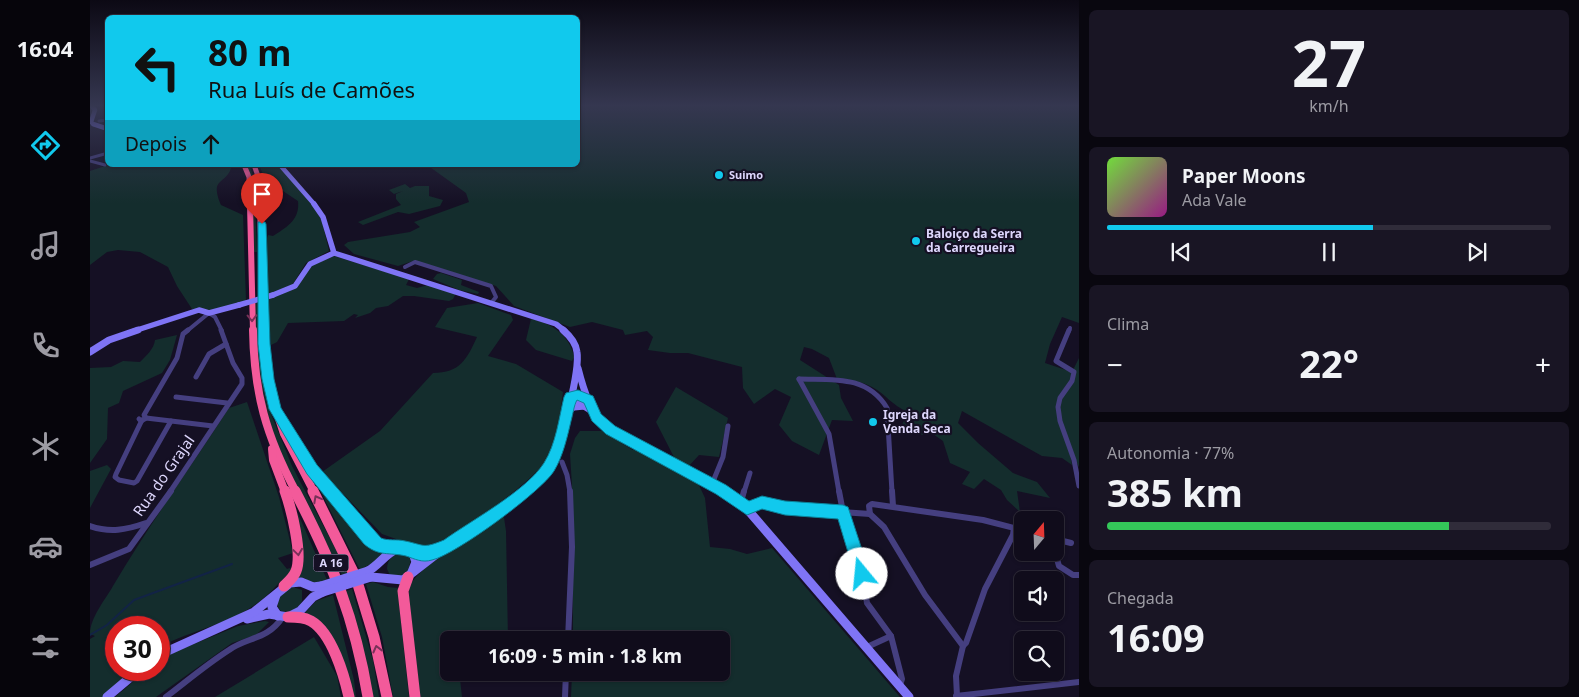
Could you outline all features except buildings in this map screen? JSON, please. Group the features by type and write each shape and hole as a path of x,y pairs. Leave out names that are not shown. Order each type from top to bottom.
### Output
{"highway":[{"name":"A 16","path":"245,167 249,176 254,373 261,408 270,437 324,546 339,584 358,645 368,697"},
{"name":"A 16","path":"255,167 258,176 262,224 261,249 265,353 268,379 275,409 293,454 339,540 356,578 374,637 387,697"},
{"path":"258,176 266,189"},
{"path":"245,212 249,232"},
{"path":"261,249 268,233"},
{"name":"A 16","path":"275,409 312,470 369,538 379,546 401,548"},
{"name":"A 16","path":"270,437 273,460 291,508 299,561 296,573 282,588"},
{"path":"410,575 402,591 414,697"},
{"path":"283,617 309,620 318,626 336,656 349,697"}],"main road":[{"path":"282,167 321,212 325,219 329,243 334,254"},
{"path":"90,352 109,340 159,322 195,311 204,310 209,313 273,295 295,286 310,264 334,254 550,321 566,331 574,340 579,351 577,367 555,456 538,480 518,497 410,575 398,581 370,574"},
{"path":"577,367 587,403 610,430 712,484 744,505 909,697"},
{"path":"570,397 587,403"},
{"path":"567,411 587,403"},
{"path":"233,622 262,615 283,617 294,615 322,589 370,574 392,552 401,548 410,550 413,553 432,553 449,545"},
{"path":"410,575 416,562 413,553"},
{"path":"385,560 383,571 388,579"},
{"path":"170,650 261,608 282,588 296,581 322,589"},
{"path":"305,584 309,594 305,606"},
{"path":"282,588 273,602 272,608 283,617"},
{"path":"108,697 126,681"}],"street":[{"path":"90,160 105,154"},
{"path":"90,160 105,165"},
{"path":"405,267 414,262 491,286 496,297 492,302"},
{"path":"171,421 134,483 119,480 115,477 144,418 177,358 182,334 209,313 215,317 219,324 226,344 210,354 196,377"},
{"path":"1070,328 1056,361 1074,372 1074,378 1061,397 1058,407 1065,438 1076,467 1076,478 1079,486"},
{"name":"Rua do Grajal","path":"90,565 128,549 165,500 243,381 226,344"},
{"path":"893,506 887,408 884,403 871,389 853,382 799,379 829,434 843,512 862,574 867,603 891,636 902,679 900,687"},
{"path":"176,397 228,403"},
{"path":"144,418 213,426"},
{"path":"712,484 723,457 728,426"},
{"path":"562,462 568,470 572,524 569,631"},
{"path":"750,474 744,505 762,502 785,508 870,514"},
{"path":"963,646 925,595 884,527 870,514 868,506 872,504 893,506 982,520 1014,528 1013,535 984,589 966,643 963,646 956,676 956,696 1079,682"},
{"path":"90,526 103,531 116,532 146,523"},
{"path":"1064,541 1071,543"},
{"path":"1057,561 1058,566 1073,575 1079,575"},
{"path":"166,697 231,648 257,639 278,624 283,617"},
{"path":"866,648 891,636"},
{"path":"565,697 566,681"}],"green space":[{"path":"580,138 1079,138 1079,323 1062,317 1050,344 1045,363 1072,372 1079,358 1079,467 1069,446 1072,465 1062,458 1042,456 962,411 958,423 978,443 1013,473 1037,482 1050,498 1017,491 1019,511 1007,500 1001,490 984,479 974,489 962,484 970,472 950,463 943,441 930,432 922,435 914,431 906,435 900,429 908,412 868,385 837,379 829,358 804,347 800,360 839,385 841,398 853,421 832,420 819,455 792,441 779,425 791,397 775,389 754,404 743,388 742,367 688,353 648,350 653,337 647,331 625,335 623,330 592,322 570,327 514,306 496,286 413,261 398,266 354,254 344,245 348,242 410,232 420,227 414,222 469,202 466,193 430,167 580,167"},
{"path":"105,166 237,167 231,168 218,185 217,190 221,205 243,215 246,301 212,310 192,309 177,286 168,267 140,252 118,250 107,252 90,265 90,171"},
{"path":"247,167 250,167 254,178 257,252 254,252"},
{"path":"260,167 279,167 310,201 322,221 329,251 306,263 291,287 267,295 268,235 273,236 292,222 298,208 298,201 272,186 269,188"},
{"path":"405,184 410,188 429,186 429,196 443,200 440,206 409,214 398,212 363,225 358,222 401,205 396,199 396,194 403,191 394,194 389,190"},
{"path":"334,256 409,279 406,285 417,288 428,285 456,293 453,299 449,301 403,296 388,306 376,308 370,313 355,318 358,315 354,314 344,321 288,323 277,342 271,345 267,299 295,288 312,264"},
{"path":"441,273 462,280 461,285 479,292 478,294 459,290 433,279 437,274"},
{"path":"258,302 261,370 267,404 292,466 348,573 342,575 285,462 266,415 257,370 254,303"},
{"path":"478,303 511,315 513,320 488,356 516,364 563,392 558,427 546,460 529,479 501,502 457,532 421,548 382,534 322,472 380,431 433,373 450,370 466,358 477,337 435,327 447,308"},
{"path":"531,319 553,327 564,337 572,350 574,357 572,361 536,350 526,340"},
{"path":"177,335 170,360 162,373 123,391 119,403 108,408 107,439 90,463 90,368 111,367 123,361 140,362 147,355 155,340"},
{"path":"676,387 728,418 719,457 699,455 687,468 676,461 656,422"},
{"path":"247,402 279,497 293,553 278,558 287,569 293,567 286,577 251,608 237,616 170,642 170,616 105,616 105,681 121,681 103,697 90,697 90,639 95,636 90,634 95,615 141,541 229,408"},
{"path":"580,431 602,431 633,450 636,447 697,481 705,498 710,547 730,549 747,554 772,548 900,697 571,697 572,681 730,681 730,631 573,631 570,454 575,438"},
{"path":"107,465 111,469 90,508 90,471"},
{"path":"315,480 371,545 385,551 378,560 360,570"},
{"path":"296,509 327,580 310,584 305,578 297,578 294,512"},
{"path":"503,511 506,531 508,631 440,631 440,681 460,681 462,697 420,697 408,589 423,570"},
{"path":"404,553 411,559 408,571 398,577 390,575 387,565 390,560 397,554"},
{"path":"373,582 399,588 398,594 409,697 393,697 382,637 366,584"},
{"path":"293,587 302,590 302,601 294,610 288,612 281,611 277,604 278,600"},
{"path":"352,589 373,660 379,697 372,697 346,591"},
{"path":"333,595 354,680 356,697 352,697 321,625 303,615 316,601"},
{"path":"265,621 269,622 256,635 232,643 156,697 115,697 134,681 170,681 170,654 238,626"},
{"path":"314,637 337,676 341,697 215,697"}],"waterway":[{"path":"90,635 107,625 134,600 232,564"}],"place":[{"name":"Suimo","path":"719,175"},
{"name":"Baloiço da Serra da Carregueira","path":"916,241"},
{"name":"Igreja da Venda Seca","path":"873,422"}],"route":[{"path":"262,224 264,344 268,379 275,409 312,470 369,538 379,546 406,548 418,554 432,553 449,545 518,497 538,480 549,467 559,444 570,397 578,395 589,399 596,417 610,430 721,489 736,498 747,508 762,502 785,508 843,512 862,574"}]}
